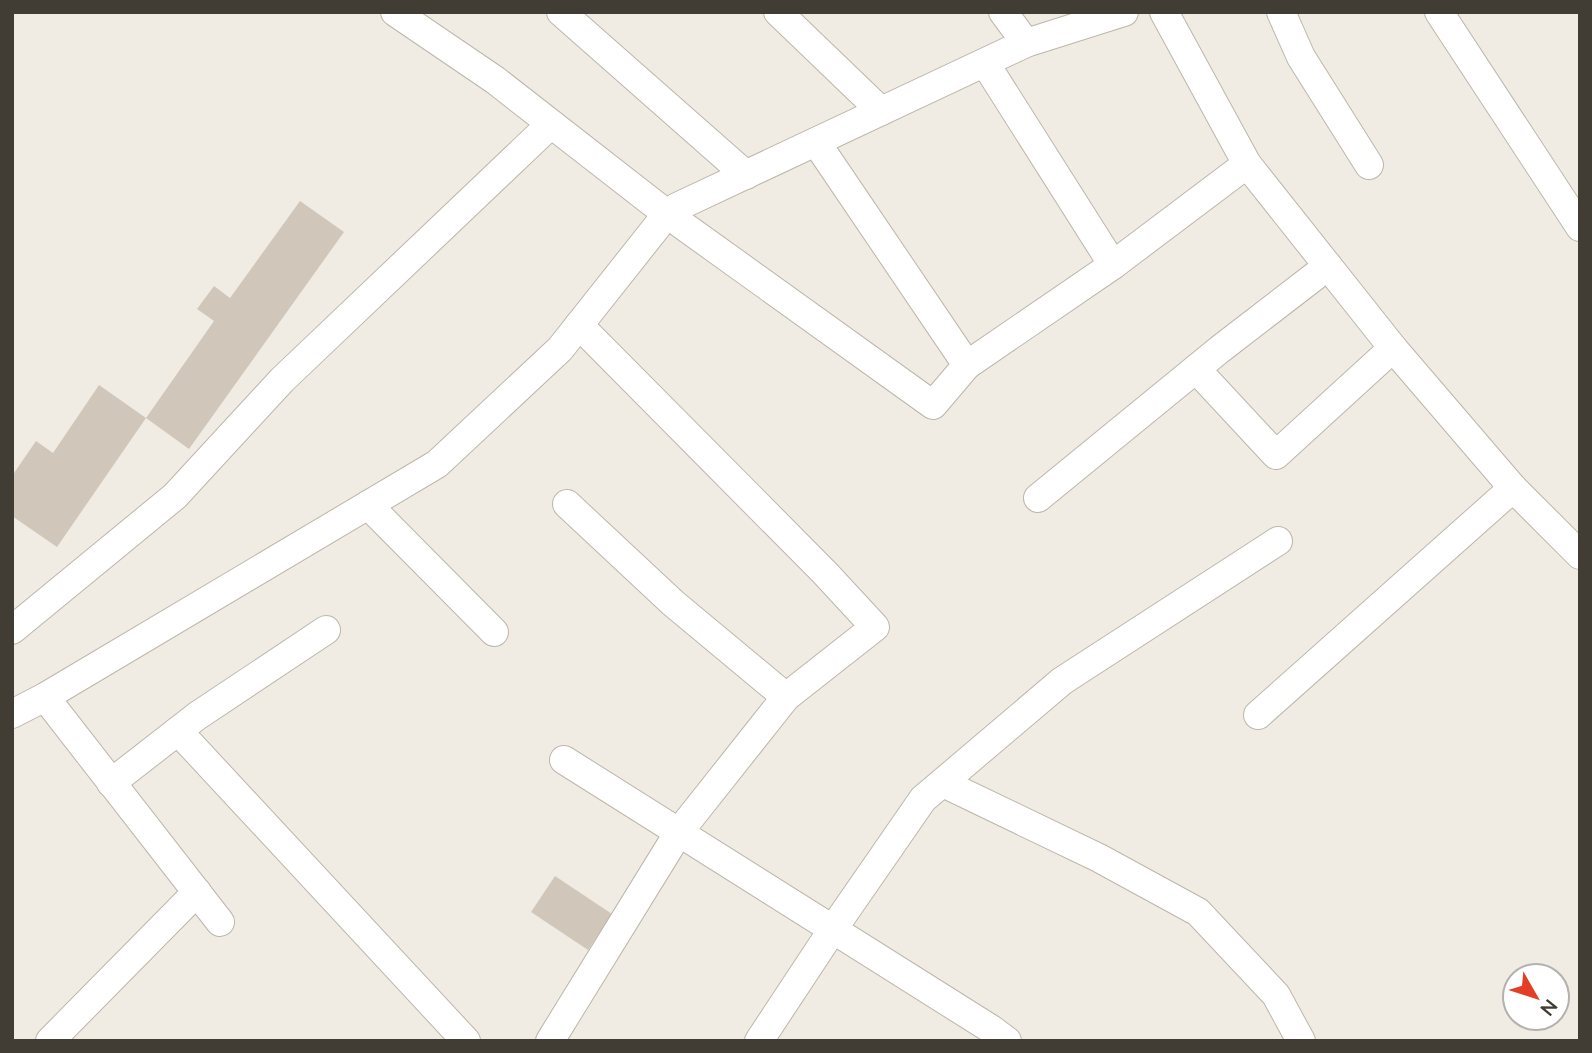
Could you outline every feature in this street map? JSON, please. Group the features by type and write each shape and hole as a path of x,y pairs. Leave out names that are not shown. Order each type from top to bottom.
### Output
{"street":[{"path":"394,12 495,80 667,214 933,405 967,365 1113,265 1247,164"},
{"path":"561,12 746,175"},
{"path":"778,12 881,111"},
{"path":"1003,12 1026,43"},
{"path":"12,714 437,464 560,349 667,214 677,207 1026,43 1124,12"},
{"path":"1164,12 1247,164 1393,348 1513,488 1580,555"},
{"path":"1281,12 1301,57 1368,165"},
{"path":"1439,12 1580,228"},
{"path":"985,63 1113,265"},
{"path":"12,630 175,496 282,380 551,124"},
{"path":"816,142 967,365"},
{"path":"1038,498 1328,266"},
{"path":"550,1041 679,832 786,697 875,627 579,325"},
{"path":"1196,369 1276,455 1393,348"},
{"path":"1258,715 1513,488"},
{"path":"368,505 494,632"},
{"path":"567,505 673,603 786,697"},
{"path":"759,1041 923,799 1062,681 1278,541"},
{"path":"111,783 197,716 326,630"},
{"path":"45,697 220,922"},
{"path":"178,731 467,1041"},
{"path":"564,761 833,929 994,1037"},
{"path":"943,783 1099,858 1198,912 1276,995 1301,1041"},
{"path":"50,1041 197,892"}],"building":[{"path":"300,201 344,232 189,449 146,418 214,321 197,309 214,286 230,298"},
{"path":"99,385 146,418 57,547 12,516 12,476 36,441 53,453"},
{"path":"555,876 612,914 588,950 531,912"}]}
